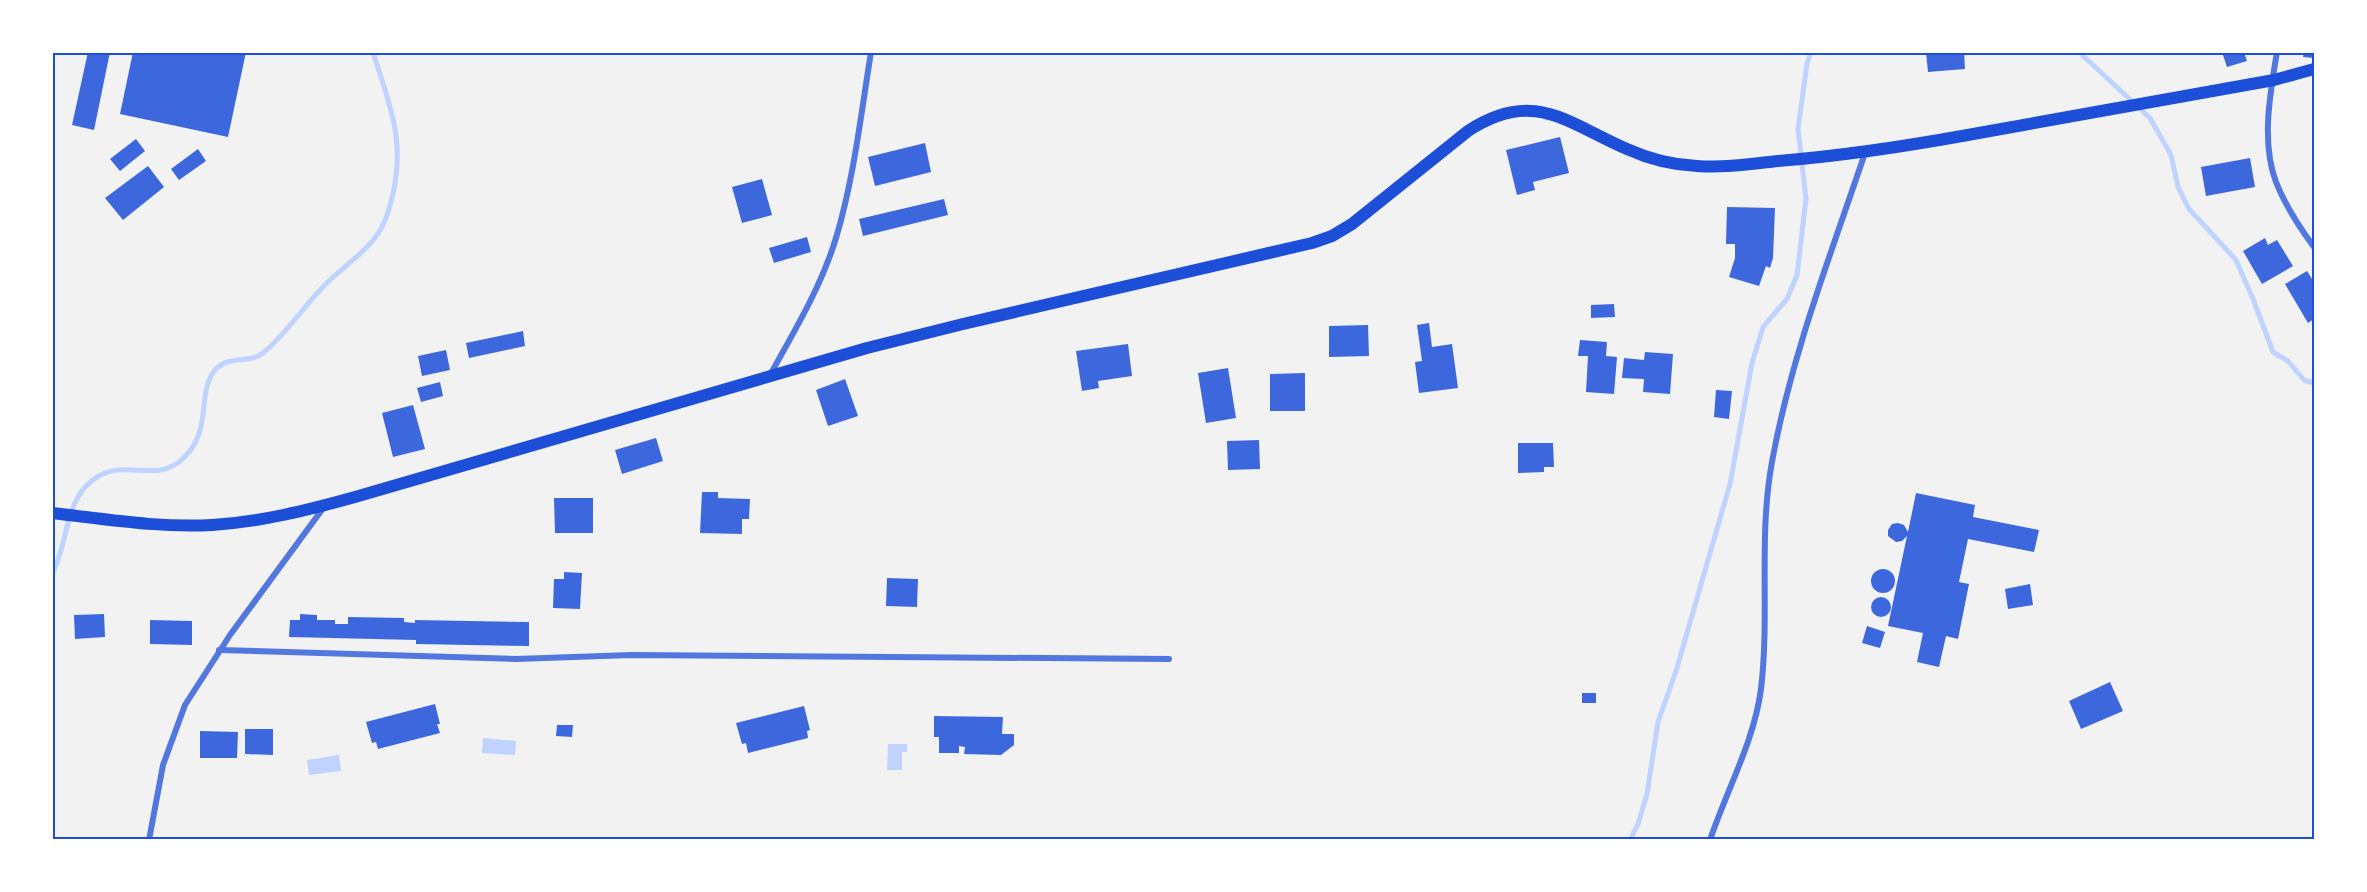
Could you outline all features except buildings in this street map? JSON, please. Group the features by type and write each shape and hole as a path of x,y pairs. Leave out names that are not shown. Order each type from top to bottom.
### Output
{"main road":[{"path":"54,513 150,525 209,525 266,518 326,504 770,375 963,324 1318,241 1339,232 1363,217 1468,130 1507,112 1537,111 1556,115 1633,152 1673,164 1712,167 1865,152 2274,80 2314,69"}],"street":[{"path":"770,375 810,302 836,237 848,188 871,52"},
{"path":"2277,52 2269,129 2274,176 2314,247"},
{"path":"1710,840 1749,741 1759,699 1764,625 1763,541 1777,436 1814,305 1865,152"},
{"path":"149,840 158,788 172,737 193,691 219,650 326,504"},
{"path":"219,650 516,659 631,655 1169,659"}],"water":[{"path":"483,738 516,741 515,755 482,753"},
{"path":"888,744 907,744 907,752 902,752 902,770 887,770"},
{"path":"339,755 341,771 309,775 307,760"}],"waterway":[{"path":"52,574 74,506 86,486 98,476 110,471 156,470 168,468 179,462 190,451 197,438 210,377 217,368 228,362 252,358 263,353 279,338 327,282 368,246 380,230 392,198 396,177 397,141 390,107 373,52"},
{"path":"1630,840 1638,824 1647,794 1658,722 1676,671 1730,484 1752,363 1763,327 1787,299 1797,275 1806,199 1798,129 1807,64 1811,52"},
{"path":"2079,52 2150,118 2171,155 2178,187 2189,209 2236,260 2273,352 2288,361 2304,380 2314,383"}]}
